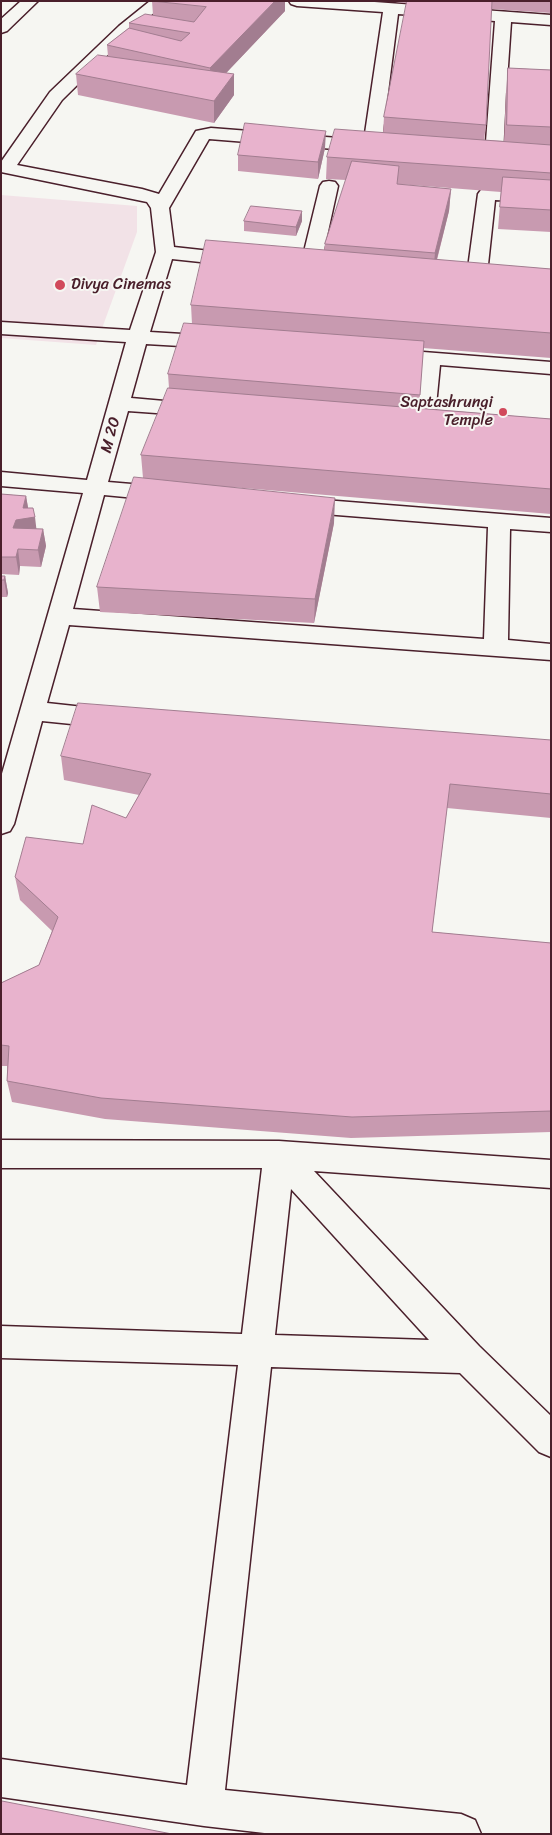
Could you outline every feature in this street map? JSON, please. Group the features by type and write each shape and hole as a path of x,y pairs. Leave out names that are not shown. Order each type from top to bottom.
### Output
{"street":[{"path":"1,28 30,1"},
{"path":"160,1 125,29 56,96 4,167 142,194 153,198 160,208 202,135 211,133 390,148"},
{"path":"297,1 551,20"},
{"path":"372,147 391,9"},
{"path":"494,155 503,17"},
{"path":"498,86 551,88"},
{"path":"476,154 513,156"},
{"path":"310,268 329,186"},
{"path":"456,281 485,284 487,194 551,198"},
{"name":"M 20","path":"1,824 138,337 165,252 160,208"},
{"path":"165,252 252,262"},
{"path":"290,266 329,270"},
{"path":"1,328 236,344"},
{"path":"362,354 551,368"},
{"path":"423,426 430,358"},
{"path":"120,404 218,411"},
{"path":"1,479 185,496"},
{"path":"283,504 551,525"},
{"path":"496,648 499,521"},
{"path":"60,616 551,652"},
{"path":"33,712 131,721"},
{"path":"1,1154 279,1155 551,1174"},
{"path":"204,1808 279,1155"},
{"path":"279,1155 467,1357 551,1440"},
{"path":"1,1342 467,1357"},
{"path":"1,1778 204,1808 256,1823 461,1834"}],"shaded area":[{"name":"Divya Cinemas","path":"1,195 137,206 137,232 96,345 1,338"}],"building":[{"path":"152,1 275,1 210,68 107,45 129,28 181,41 190,33 129,23 145,14 194,22 206,7"},
{"path":"407,1 492,1 486,125 384,117"},
{"path":"98,55 234,74 214,101 76,74"},
{"path":"508,68 551,70 551,127 507,125"},
{"path":"245,123 326,131 318,162 238,155"},
{"path":"335,129 551,145 551,173 327,157"},
{"path":"352,161 399,166 397,184 451,189 435,253 325,244"},
{"path":"503,177 551,180 551,210 500,207"},
{"path":"251,206 302,211 296,227 244,221"},
{"path":"206,240 551,269 551,333 191,305"},
{"path":"184,323 424,341 420,395 168,374"},
{"path":"168,388 551,419 551,489 141,455"},
{"path":"134,477 335,498 315,599 97,587"},
{"path":"1,494 26,496 23,508 33,508 35,517 16,520 13,528 43,529 38,550 18,549 16,557 1,557"},
{"path":"78,703 551,740 551,794 450,784 432,932 551,943 551,1111 352,1117 101,1098 7,1081 9,1046 1,1045 1,983 39,965 58,917 15,877 26,837 83,844 92,805 126,818 151,774 61,756"},
{"path":"2,1801 172,1834 1,1834"}],"place":[{"name":"Divya Cinemas","path":"60,285"},
{"name":"Saptashrungi Temple","path":"503,412"}]}
